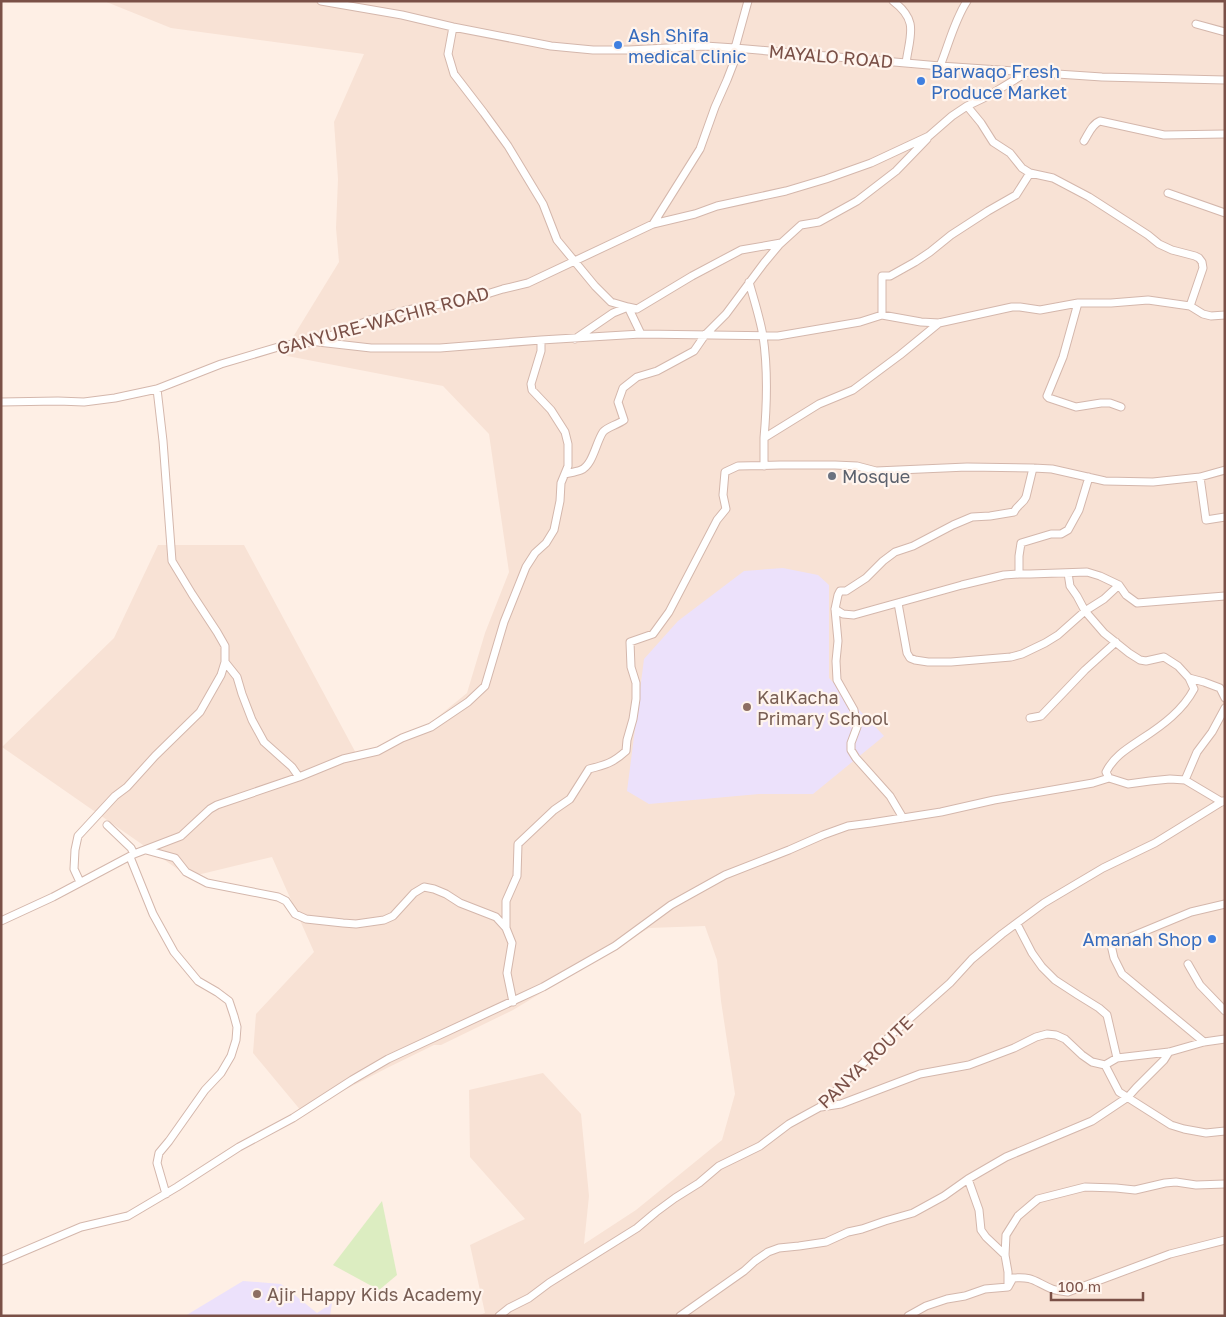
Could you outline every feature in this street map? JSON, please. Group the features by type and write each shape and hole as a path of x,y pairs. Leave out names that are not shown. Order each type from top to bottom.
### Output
{"street":[{"name":"MAYALO ROAD","path":"321,1 402,15 551,46 593,50 705,46 940,66 1102,77 1225,80"},
{"path":"653,224 700,149 734,62 735,48 748,1"},
{"path":"893,1 902,8 911,24 906,63"},
{"path":"940,66 959,14 967,1"},
{"path":"1196,24 1225,32"},
{"path":"453,27 448,54 454,74 508,146 543,204 557,240 594,286 611,302 637,309 692,276 741,250 782,243"},
{"name":"GANYURE-WACHIR ROAD","path":"1,402 84,402 115,398 156,389 221,364 257,353 285,345 315,342 370,320 407,310 474,298 528,283 653,224 695,214 717,206 786,191 871,163 929,136 952,116 1021,76 1023,71"},
{"path":"967,106 993,142 1010,153 1022,168 1030,173 1053,178 1089,197 1159,244 1201,259 1202,268 1190,306"},
{"path":"1084,141 1093,126 1100,121 1164,135 1225,134"},
{"path":"565,474 581,470 585,467 594,454 603,432 624,420 618,402 623,388 637,377 657,371 694,351 704,335 726,314 764,263 800,225 818,222 857,201 896,171 929,136"},
{"path":"882,315 882,276 890,276 923,257 951,235 1016,195 1030,173"},
{"path":"1168,194 1225,213"},
{"path":"749,282 763,336 767,403 764,466"},
{"path":"315,342 371,348 440,348 641,334 778,336 860,322 882,315 921,322 939,323 1020,306 1040,310 1078,303 1148,300 1190,306 1203,314 1211,316 1225,315"},
{"path":"1078,303 1063,357 1047,396 1076,407 1101,403 1110,403 1121,407"},
{"path":"628,307 641,334"},
{"path":"575,339 613,313 628,307"},
{"path":"764,438 818,404 853,390 900,356 939,323"},
{"path":"1,921 132,856 181,836 210,809 217,805 299,777 343,759 378,750 431,727 468,702 485,686 504,622 526,567 554,530 560,501 561,483 568,466 568,444 565,432 551,410 532,390 531,384 541,351 541,340"},
{"path":"80,882 74,869 78,836 114,796 127,787 180,730 200,712 221,675 225,662 225,646 172,561 163,441 156,389"},
{"path":"506,928 506,901 517,876 518,844 554,810 570,799 589,769 608,764 626,752 636,699 636,683 631,667 630,642 653,634 669,612 717,520 726,509 723,495 725,472 738,466 835,465 857,466 876,471 967,467 1032,468 1052,469 1105,481 1154,482 1200,477 1225,470"},
{"path":"903,818 890,796 851,750 857,727 854,710 837,680 838,641 835,609 838,595 840,592 866,578 883,561 896,552 913,546 972,517 1014,512 1017,506 1024,502 1032,468"},
{"path":"1200,477 1206,520 1225,517"},
{"path":"1019,574 1021,543 1051,534 1061,534 1068,530 1079,510 1089,478"},
{"path":"835,609 843,614 854,615 996,577 1019,574 1087,572 1119,585 1126,595 1137,603 1225,596"},
{"path":"1068,573 1070,586 1085,611 1104,633 1129,654 1140,660 1146,661 1164,656 1168,658 1189,678 1194,689 1183,706 1155,730 1119,754 1108,767 1106,772 1109,778"},
{"path":"898,602 907,653 910,658 928,662 951,662 1011,657 1022,654 1058,635 1119,585"},
{"path":"1030,718 1040,716 1085,670 1116,642"},
{"path":"225,662 237,678 252,720 264,742 299,777"},
{"path":"1189,678 1220,688 1225,698"},
{"path":"1185,780 1198,752 1225,708"},
{"path":"1,1261 81,1227 128,1216 239,1147 293,1118 381,1063 543,988 615,946 671,905 725,874 848,826 941,812 994,800 1094,783 1109,778 1128,784 1170,779 1185,780 1223,801"},
{"name":"PANYA ROUTE","path":"499,1316 637,1228 719,1166 760,1146 790,1124 820,1107 890,1036 950,983 972,960 1002,934 1044,903 1103,868 1155,843 1223,801"},
{"path":"107,826 131,848 132,856 153,914 174,952 198,981 229,1001 237,1027 232,1056 205,1090 170,1141 159,1152 156,1163 166,1194"},
{"path":"146,850 175,858 186,872 206,883 278,897 286,901 295,914 306,919 350,924 384,920 393,916 414,893 424,886 434,889 460,903 496,917 506,928 512,943 507,973 514,1002"},
{"path":"1204,1042 1122,974 1114,958 1111,945 1192,912 1225,904"},
{"path":"1017,924 1042,968 1055,980 1107,1015 1118,1058"},
{"path":"1188,964 1200,985 1225,1011"},
{"path":"820,1107 841,1104 920,1074 968,1065 1047,1034 1065,1039 1092,1062 1105,1065 1118,1058 1169,1052 1204,1042 1225,1039"},
{"path":"680,1316 768,1252 779,1248 826,1242 848,1232 913,1213 944,1196 968,1178 1006,1157 1092,1121 1128,1097 1164,1060 1169,1052"},
{"path":"1105,1065 1119,1092 1171,1125 1206,1132 1225,1131"},
{"path":"968,1178 979,1210 981,1230 1005,1255"},
{"path":"1008,1287 1005,1255 1006,1235 1018,1216 1038,1199 1085,1187 1135,1190 1176,1182 1196,1185 1225,1184"},
{"path":"1008,1287 1013,1278 1024,1277 1036,1280 1054,1290 1068,1292 1170,1254 1225,1240"},
{"path":"908,1316 926,1306 946,1299 965,1296 985,1289 1008,1287"}],"shaded area":[{"path":"104,1 1225,1 1225,1316 477,1316 485,1313 470,1245 525,1219 470,1157 469,1090 543,1073 581,1114 589,1196 584,1244 636,1210 722,1140 735,1094 717,960 705,926 649,928 513,1010 441,1045 434,1045 302,1112 253,1053 256,1014 314,952 272,857 189,877 2,747 114,638 158,545 244,545 358,757 423,729 467,693 485,633 509,572 489,434 443,386 282,355 339,262 336,228 338,179 334,122 364,54 171,28"},
{"name":"KalKacha Primary School","path":"783,568 818,575 829,585 829,678 884,736 813,794 759,794 649,804 627,791 644,659 678,621 744,571"},
{"name":"Ajir Happy Kids Academy","path":"243,1281 281,1284 317,1313 332,1303 330,1316 185,1316"}],"green space":[{"path":"382,1201 397,1275 379,1290 333,1265"}],"place":[{"name":"Ash Shifa medical clinic","path":"618,45"},
{"name":"Barwaqo Fresh Produce Market","path":"921,81"},
{"name":"Mosque","path":"832,476"},
{"name":"KalKacha Primary School","path":"747,707"},
{"name":"Amanah Shop","path":"1212,939"},
{"name":"Ajir Happy Kids Academy","path":"257,1294"}]}
